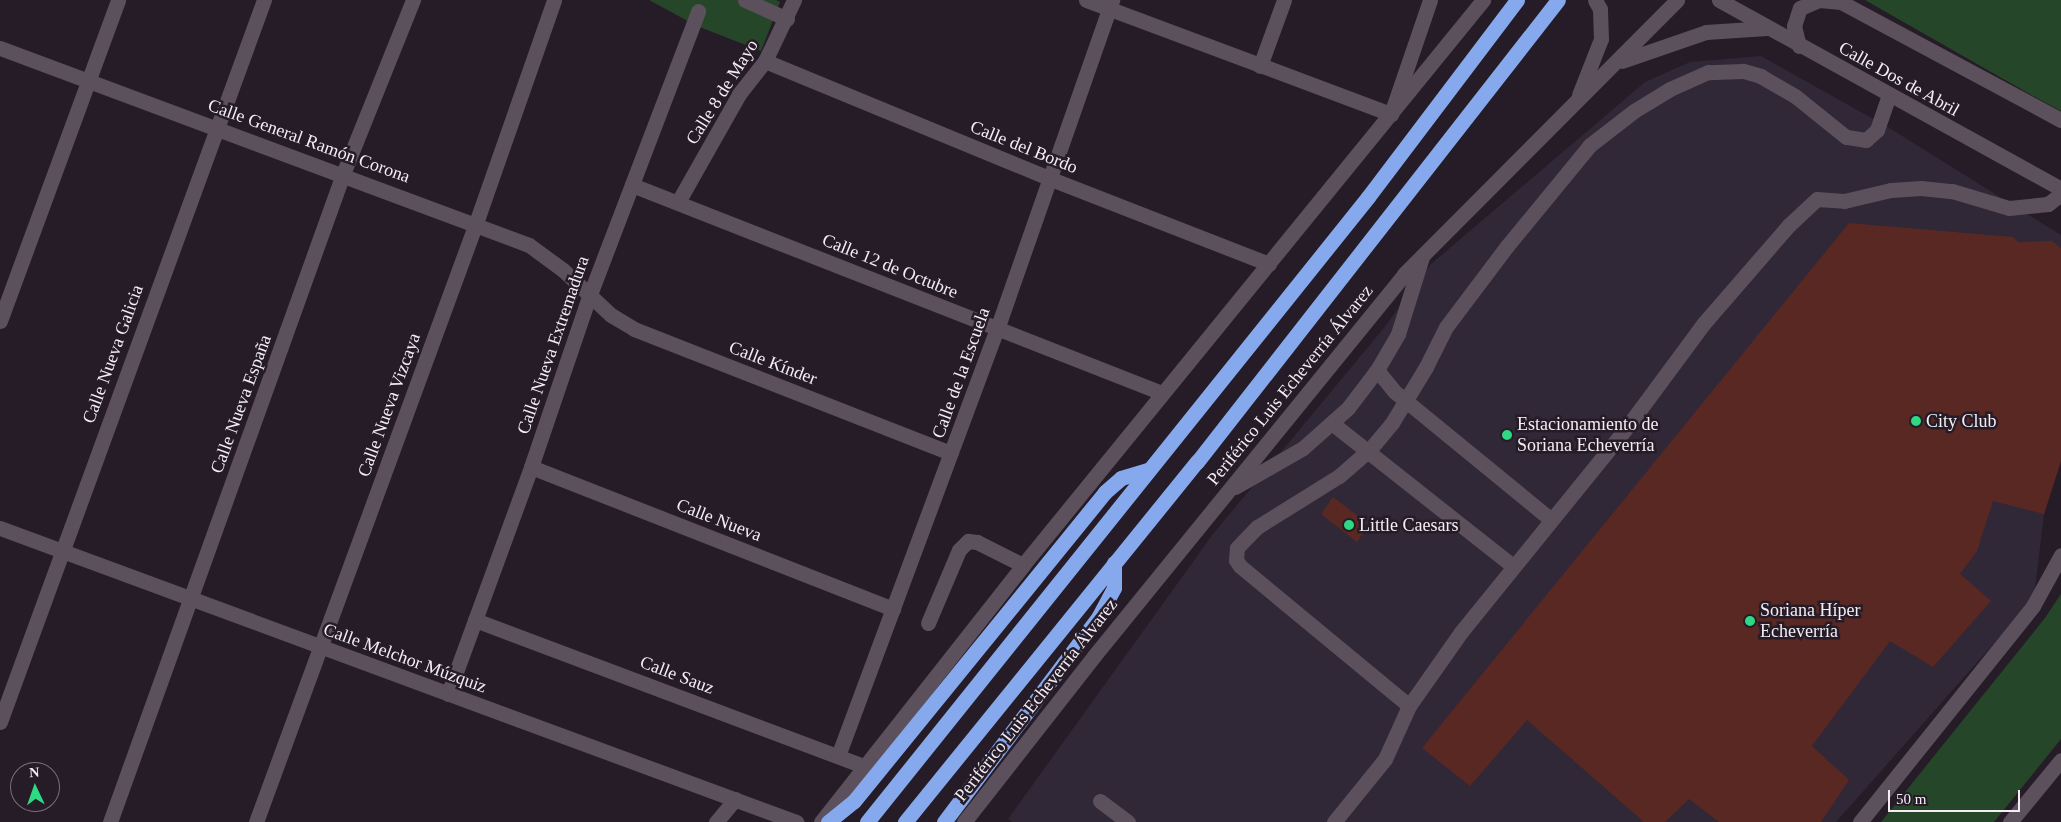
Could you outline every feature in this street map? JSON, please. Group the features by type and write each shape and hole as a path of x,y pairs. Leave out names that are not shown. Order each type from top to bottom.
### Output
{"highway":[{"path":"867,822 1053,586 1368,197 1517,0"},
{"name":"Periférico Luis Echeverría Álvarez","path":"905,822 1114,564 1558,0"},
{"path":"828,822 854,801 1105,492 1121,478 1147,470"},
{"path":"944,822 1100,616 1114,588 1114,564"}],"street":[{"path":"0,321 118,0"},
{"name":"Calle Nueva Galicia","path":"0,722 264,0"},
{"name":"Calle Nueva España","path":"110,822 343,174 413,0"},
{"name":"Calle Nueva Vizcaya","path":"256,822 476,223 554,0"},
{"path":"745,0 787,19"},
{"name":"Calle 8 de Mayo","path":"678,202 739,94 765,62 787,19 794,0"},
{"path":"1086,0 1111,5 1260,66 1391,114"},
{"path":"1260,66 1284,0"},
{"path":"1391,114 1430,0"},
{"path":"1575,103 1601,39 1600,9 1595,0"},
{"name":"Periférico Luis Echeverría Álvarez","path":"964,822 1227,491 1423,252 1617,63 1677,0"},
{"name":"Calle Dos de Abril","path":"1719,0 2061,189"},
{"path":"1800,46 1794,26 1800,8 1820,0 1839,1 2061,120"},
{"path":"821,822 1023,565 1483,2"},
{"name":"Calle de la Escuela","path":"838,756 997,329 1111,5"},
{"name":"Calle Nueva Extremadura","path":"448,694 531,467 589,297 698,11"},
{"path":"1617,63 1706,32 1768,28"},
{"name":"Calle General Ramón Corona","path":"0,48 476,223 546,256 589,297"},
{"name":"Calle del Bordo","path":"765,62 1051,179 1269,264"},
{"path":"1409,706 1236,560 1237,548 1257,527 1339,476 1369,450 1405,401 1446,327 1507,246 1590,145 1634,111 1670,89 1708,72 1742,70 1761,76 1795,96 1846,136 1866,140 1877,130 1889,95"},
{"name":"Calle 12 de Octubre","path":"632,185 1162,393"},
{"path":"1334,822 1385,758 1409,706 1461,632 1550,519 1630,423 1709,316 1789,225 1817,200 1844,201 1891,190 1952,191 2009,208 2048,204 2061,194"},
{"path":"1227,491 1303,448 1333,424 1377,370 1398,334 1423,252"},
{"name":"Calle Kínder","path":"589,297 634,329 951,453"},
{"path":"1377,370 1405,401 1550,519"},
{"path":"1333,424 1369,450 1513,566"},
{"name":"Calle Nueva","path":"531,467 893,608"},
{"name":"Calle Melchor Múzquiz","path":"0,528 796,822"},
{"path":"928,623 959,550 968,541 977,542 1023,565"},
{"path":"1860,822 2028,613 2061,555"},
{"name":"Calle Sauz","path":"475,620 864,766"},
{"path":"2010,822 2061,760"},
{"path":"716,822 735,799"},
{"path":"1100,801 1128,822"}],"shaded area":[{"path":"1761,56 1891,129 2061,235 2061,461 2044,514 2034,598 1836,822 1012,822 1008,819 1213,534 1383,329 1431,264 1645,82 1690,62"}],"green space":[{"path":"649,0 776,0 780,2 761,51 697,26"},
{"path":"1865,0 2061,0 2061,111 2035,97"},
{"path":"2061,594 2061,739 1994,822 1881,822 2045,618"}],"building":[{"name":"Soriana Híper Echeverría","path":"1849,223 2013,237 2018,242 2052,241 2061,248 2061,461 2044,514 1993,501 1977,551 1960,574 1991,601 1933,667 1890,641 1812,746 1849,780 1821,822 1719,822 1689,799 1665,822 1644,822 1527,720 1470,786 1422,748"},
{"name":"Little Caesars","path":"1333,497 1362,519 1365,531 1357,542 1321,514"}],"place":[{"name":"City Club","path":"1916,421"},
{"name":"Estacionamiento de Soriana Echeverría","path":"1507,435"},
{"name":"Little Caesars","path":"1349,525"},
{"name":"Soriana Híper Echeverría","path":"1750,621"}]}
